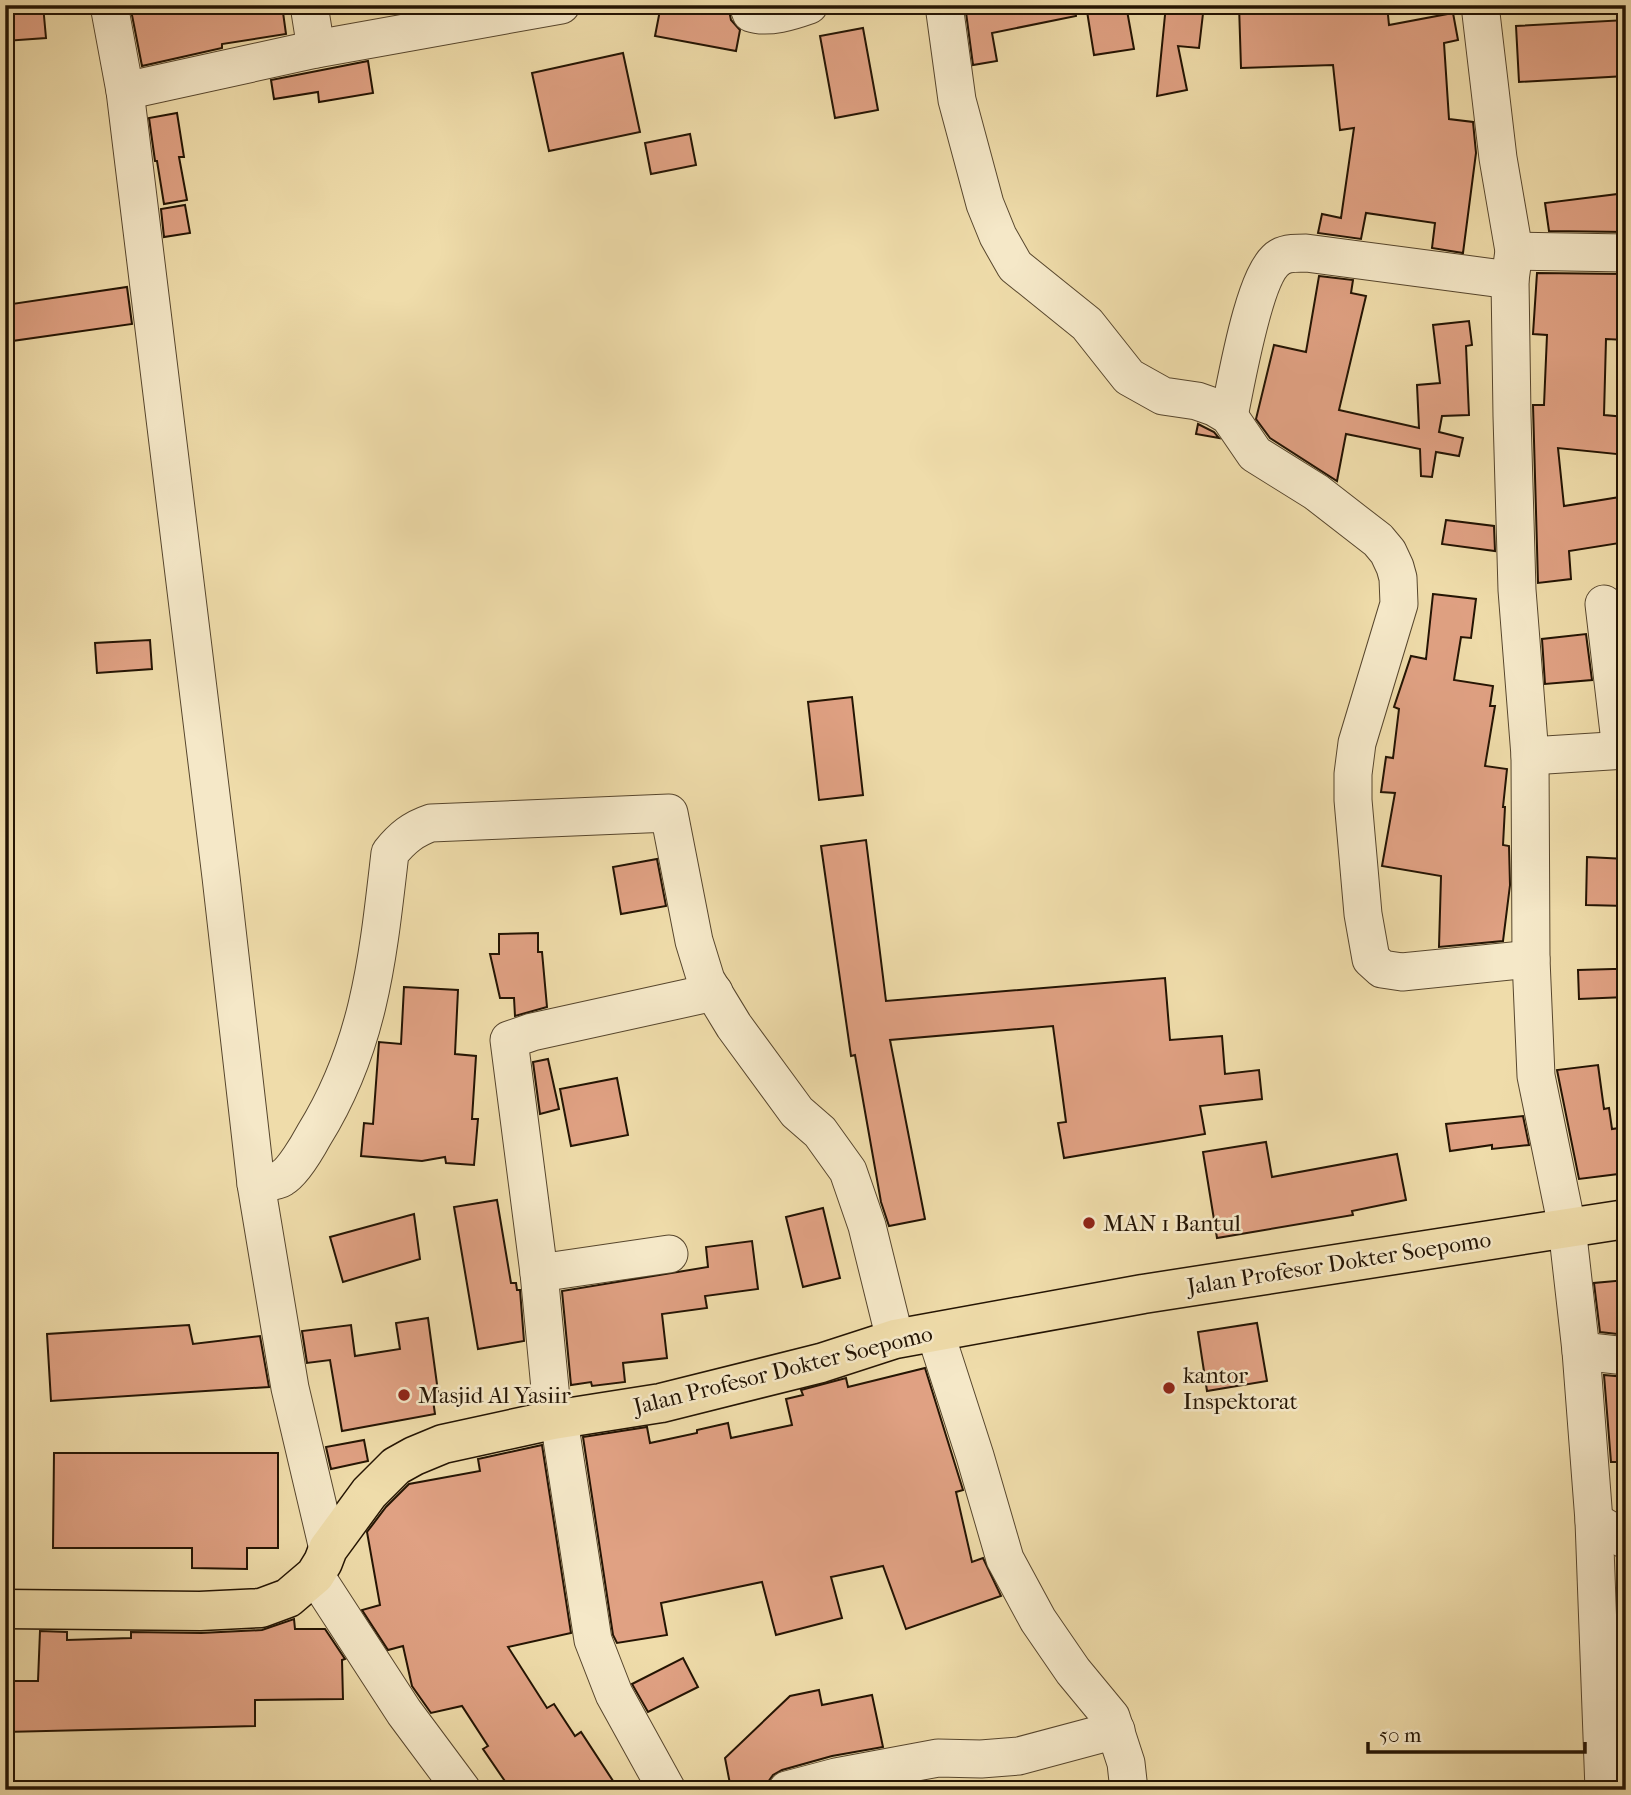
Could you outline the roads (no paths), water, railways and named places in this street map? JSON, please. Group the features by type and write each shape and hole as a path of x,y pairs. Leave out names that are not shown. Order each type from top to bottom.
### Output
{"main road":[{"name":"Jalan Profesor Dokter Soepomo","path":"5,1609 200,1611 261,1608 288,1598 321,1562 369,1493 396,1466 443,1444 556,1420 661,1403 744,1384 895,1339 1143,1294 1626,1219"}],"street":[{"path":"110,5 125,91 256,1184 321,1562 404,1712 462,1790"},
{"path":"309,5 316,49"},
{"path":"125,91 316,49 561,5"},
{"path":"748,5 751,13 756,15 784,12 808,5"},
{"path":"944,5 957,100 985,204 998,236 1015,266 1087,324 1129,377 1163,396 1198,401 1229,416 1255,454 1316,492 1378,540 1388,552 1398,578 1399,604 1357,743 1353,774 1363,914 1371,959 1382,969 1402,972 1531,959"},
{"path":"1480,5 1512,265 1517,590 1530,756 1531,959 1536,1076 1567,1227 1581,1351 1594,1521 1604,1790"},
{"path":"1229,416 1260,286 1274,262 1280,257 1306,253 1512,265 1626,253"},
{"path":"1530,756 1623,750 1604,604"},
{"path":"256,1184 282,1178 304,1152 334,1104 358,1044 370,1000 390,853 401,839 431,823 669,813 694,941 706,980 734,1026 797,1112 820,1132 848,1171 867,1226 895,1339"},
{"path":"667,1790 614,1694 593,1640 575,1507 556,1420 509,1040 532,1032 714,992"},
{"path":"539,1273 669,1254"},
{"path":"935,1332 1005,1559 1038,1620 1073,1671 1111,1717 1126,1763 1129,1790"},
{"path":"1581,1351 1626,1356"},
{"path":"1594,1521 1626,1540"},
{"path":"788,1790 836,1777 938,1758 1019,1756 1116,1730"}],"place":[{"name":"MAN 1 Bantul","path":"1089,1223"},
{"name":"kantor Inspektorat","path":"1169,1388"},
{"name":"Masjid Al Yasiir","path":"404,1395"}]}
